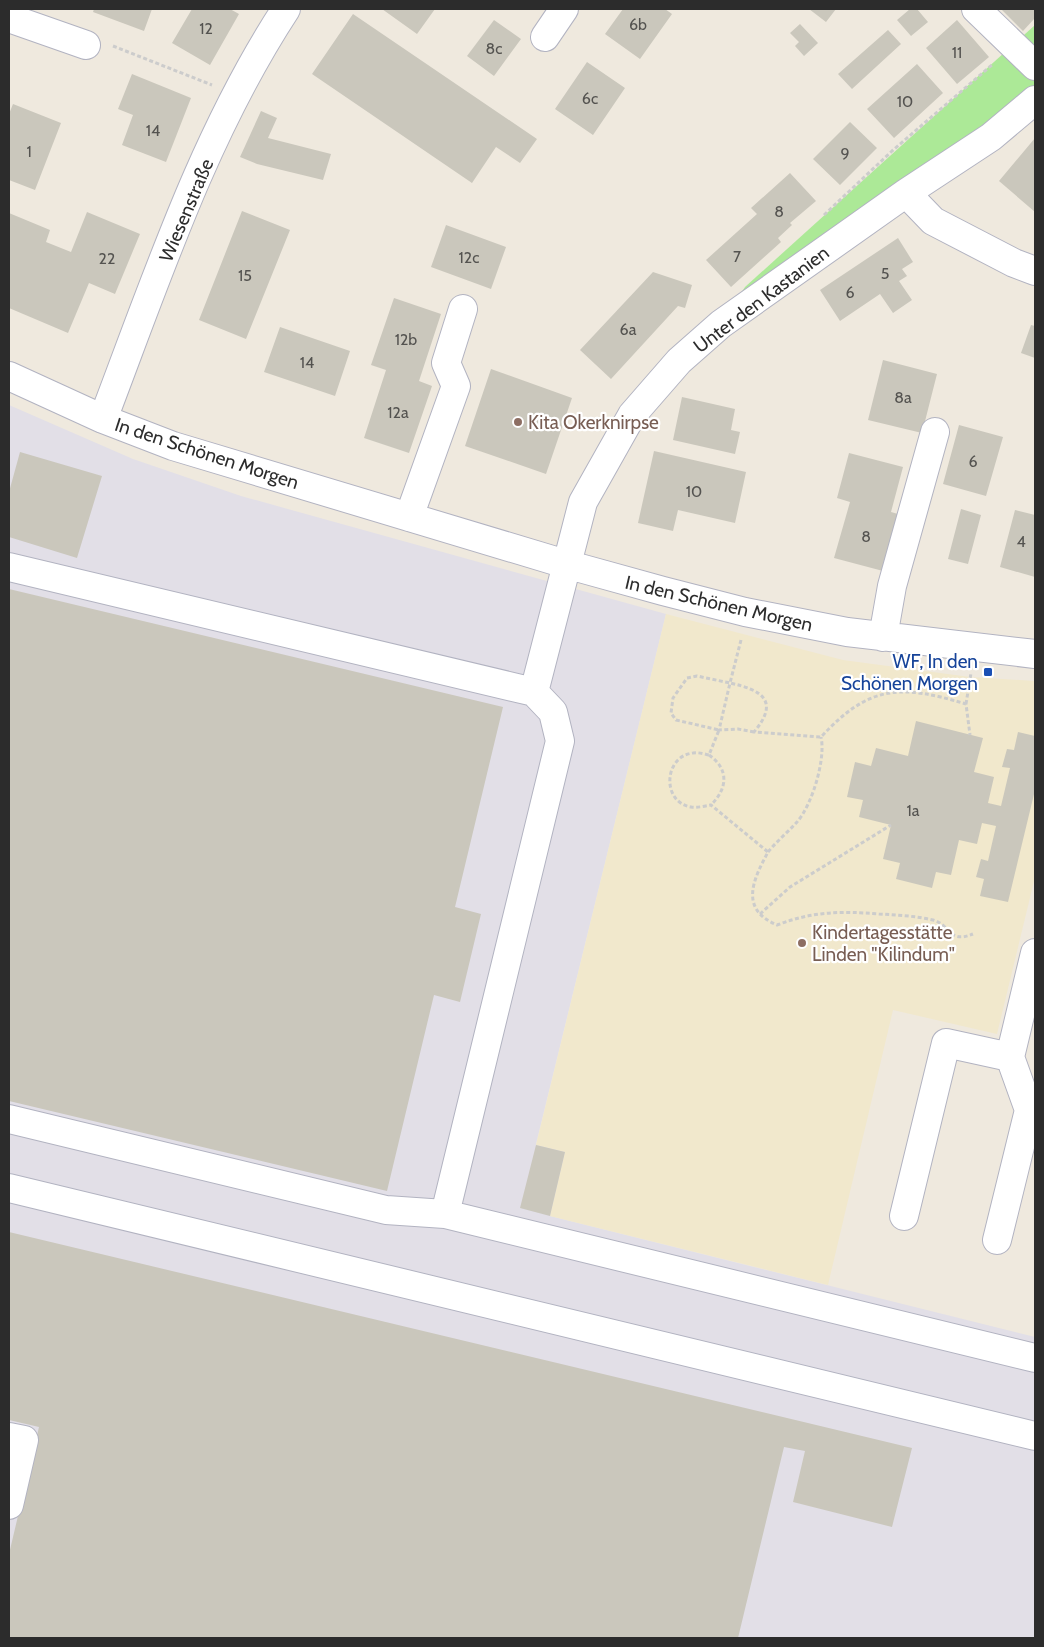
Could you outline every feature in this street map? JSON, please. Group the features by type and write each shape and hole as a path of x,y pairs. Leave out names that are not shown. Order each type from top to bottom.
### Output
{"street":[{"name":"Wiesenstraße","path":"103,419 188,198 236,95 286,9"},
{"path":"545,37 564,9"},
{"path":"976,9 1035,66"},
{"path":"9,18 86,45"},
{"name":"Unter den Kastanien","path":"534,692 584,502 632,415 679,361 721,324 906,193 991,137 1035,100"},
{"path":"906,193 933,222 1014,263 1035,271"},
{"path":"409,517 456,386 446,363 463,309"},
{"name":"In den Schönen Morgen","path":"9,376 103,419 173,446 568,565 746,612 847,632 1035,654"},
{"path":"883,637 892,586 935,432"},
{"path":"9,567 534,692 553,712 560,741 445,1214"},
{"path":"997,1240 1029,1110 1010,1057 1035,953"},
{"path":"904,1216 946,1043 1010,1057"},
{"path":"9,1119 386,1210 445,1214 1035,1358"},
{"path":"9,1188 1035,1436"},
{"path":"9,1437 24,1440 9,1505"}],"path":[{"path":"86,45 94,39 236,95"},
{"path":"822,216 892,151 1014,46"},
{"path":"709,755 719,730 746,612"},
{"path":"754,732 765,719 767,707 761,696 753,688 698,676 687,678 673,698 671,713 676,720 719,730 738,729 754,732 820,737"},
{"path":"970,735 966,704 933,694 900,690 870,698 838,718 820,737 822,756 810,798 798,821 768,852 754,879 751,894 760,914 768,922 777,925 810,914 836,911 903,915 936,921 955,937 973,934"},
{"path":"693,753 709,755 719,762 724,773 723,786 718,798 710,805 691,807 678,801 670,790 669,778 672,767 681,757 693,753"},
{"path":"710,805 768,852"},
{"path":"760,914 790,887 891,825"}],"shaded area":[{"path":"9,405 133,459 241,496 666,614 536,1144 565,1152 550,1216 1035,1337 1035,1638 9,1638"},
{"name":"Kindertagesstätte Linden \"Kilindum\"","path":"666,614 843,660 970,677 1035,681 1035,877 997,1034 893,1010 828,1285 550,1216 565,1152 536,1145"}],"green space":[{"path":"1035,25 1035,100 721,324 745,287"}],"building":[{"path":"94,9 152,9 144,31 93,12"},
{"path":"192,9 230,9 239,14 210,65 172,43"},
{"path":"382,9 435,9 417,34"},
{"path":"623,9 665,9 672,14 640,59 605,34"},
{"path":"809,9 836,9 826,22"},
{"path":"910,9 917,9 928,22 911,36 897,20"},
{"path":"1001,9 1035,9 1035,18 1023,31"},
{"path":"353,14 537,139 520,163 496,147 472,183 312,74"},
{"path":"494,20 521,39 494,76 467,56"},
{"path":"957,20 989,57 957,84 926,48"},
{"path":"800,24 818,43 804,56 795,46 799,42 790,33"},
{"path":"888,30 901,44 852,89 838,74"},
{"path":"587,62 625,88 593,135 555,109"},
{"path":"917,64 943,93 894,138 867,109"},
{"path":"132,74 191,98 166,162 122,145 133,115 118,109"},
{"path":"13,104 61,123 35,190 9,180 9,114"},
{"path":"261,111 277,118 268,138 331,154 323,180 257,164 240,157"},
{"path":"850,122 877,148 840,185 813,159"},
{"path":"1035,138 1035,212 999,181"},
{"path":"790,173 816,201 790,223 792,225 778,238 781,242 731,287 706,260 757,214 751,208"},
{"path":"242,211 290,230 246,339 199,320"},
{"path":"87,212 140,234 115,294 89,283 68,333 9,308 9,213 50,230 46,242 71,252"},
{"path":"446,225 506,247 491,289 431,267"},
{"path":"898,238 913,262 902,269 907,276 899,281 912,300 893,313 880,294 840,321 820,290"},
{"path":"653,272 692,285 685,308 678,306 611,379 580,350"},
{"path":"394,298 441,314 419,381 432,386 409,453 364,438 386,370 371,365"},
{"path":"1031,325 1035,326 1035,358 1021,353"},
{"path":"280,327 350,351 335,396 264,372"},
{"path":"883,360 937,374 922,433 868,420"},
{"name":"Kita Okerknirpse","path":"491,369 572,398 546,474 465,446"},
{"path":"682,397 735,409 731,430 740,432 735,454 673,440"},
{"path":"959,425 1003,437 986,496 943,484"},
{"path":"654,451 746,472 735,523 678,510 673,531 638,523"},
{"path":"20,452 102,476 77,558 9,537 9,492"},
{"path":"849,453 903,467 891,512 898,514 883,571 834,558 850,502 837,498"},
{"path":"961,509 981,515 968,564 948,559"},
{"path":"1015,510 1035,515 1035,577 1000,567"},
{"path":"9,589 503,707 455,907 481,914 460,1002 434,995 387,1191 9,1101"},
{"path":"916,721 983,738 974,772 994,777 988,803 1001,806 1010,768 1002,767 1007,749 1014,750 1018,732 1035,736 1035,790 1008,902 980,896 984,879 976,877 981,859 988,861 996,826 982,823 977,844 959,840 951,875 936,872 932,888 896,879 900,863 883,859 891,825 859,817 863,800 847,797 855,762 871,766 876,748 908,756"},
{"path":"536,1145 565,1152 550,1216 520,1208"},
{"path":"9,1232 912,1448 892,1527 793,1502 805,1451 784,1447 738,1638 9,1638 9,1554 39,1427 9,1420"}],"place":[{"name":"Kita Okerknirpse","path":"518,422"},
{"name":"WF, In den Schönen Morgen","path":"988,672"},
{"name":"Kindertagesstätte Linden \"Kilindum\"","path":"802,943"}]}
